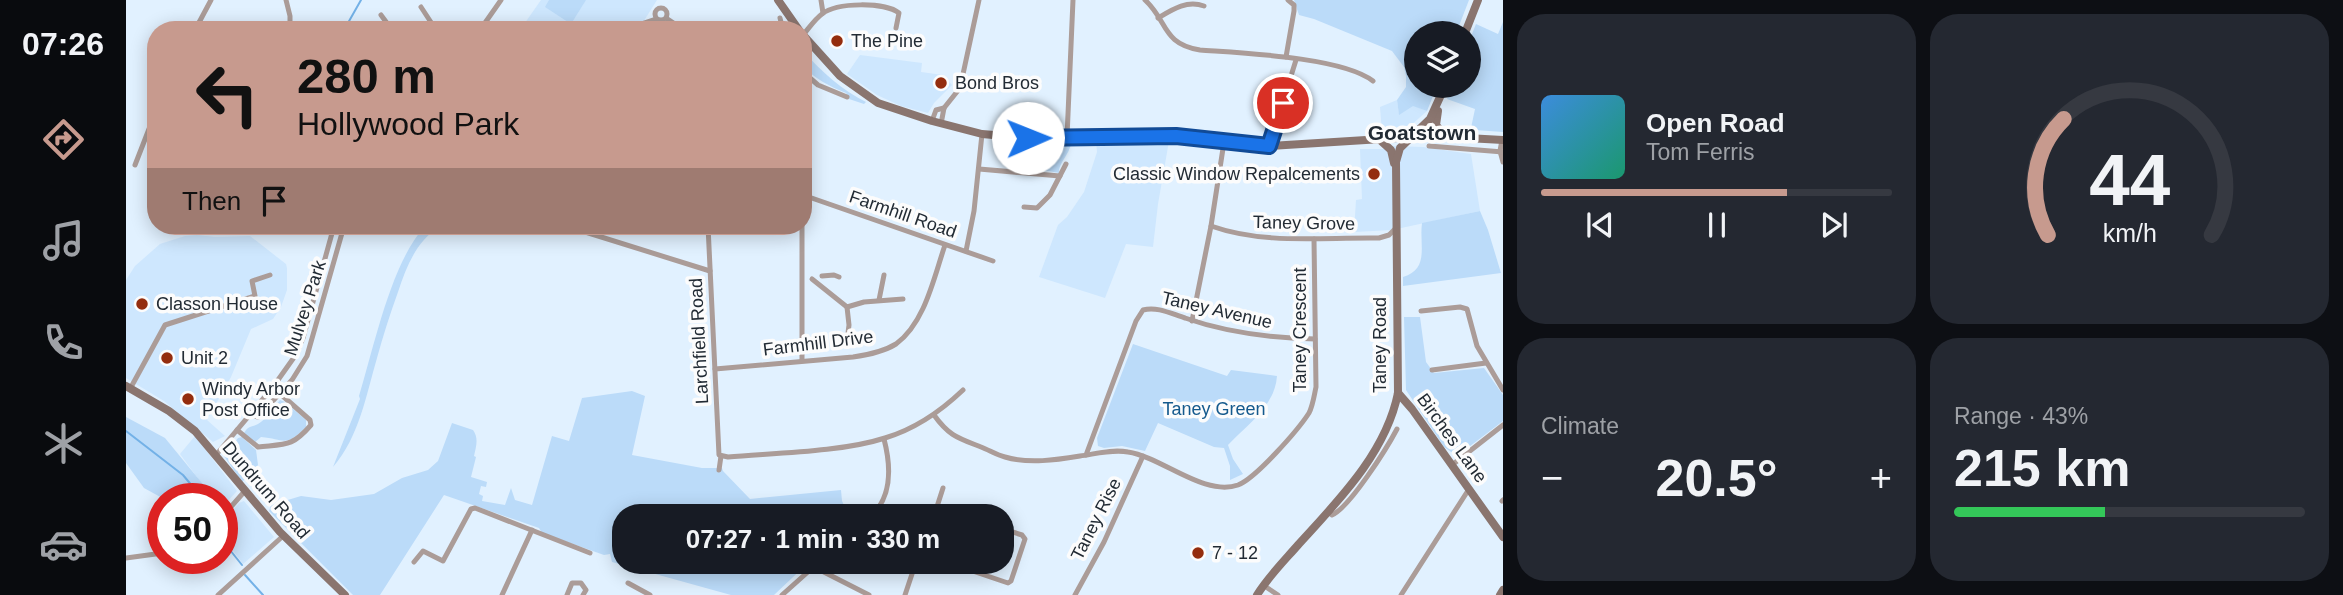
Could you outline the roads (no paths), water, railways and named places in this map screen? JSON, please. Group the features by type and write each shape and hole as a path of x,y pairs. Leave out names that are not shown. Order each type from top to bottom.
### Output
{"main road":[{"path":"778,0 793,21"},
{"path":"1470,21 1478,0"},
{"path":"812,46 830,67 863,94 884,106 982,134 1028,138 1176,136 1269,146 1449,136 1502,140"},
{"name":"Taney Road","path":"1257,595 1370,458 1393,413 1398,393 1395,172 1399,150 1427,123 1440,98"},
{"path":"1439,101 1436,125 1449,136"},
{"path":"1380,140 1391,150 1395,172"},
{"name":"Dundrum Road","path":"128,387 182,420 200,436 283,536 345,595"},
{"name":"Birches Lane","path":"1398,393 1503,537"},
{"path":"1393,413 1412,409"},
{"path":"1500,595 1503,590"}],"street":[{"path":"200,21 211,0"},
{"path":"286,0 290,21"},
{"path":"656,19 654,12 663,8 668,0"},
{"path":"821,0 823,13"},
{"path":"937,122 936,110 944,108 960,88 979,0"},
{"path":"1067,137 1073,0"},
{"path":"1145,0 1176,43 1192,49 1286,57 1338,67 1373,81"},
{"path":"1286,57 1294,11 1294,5 1288,0"},
{"path":"486,21 498,1"},
{"path":"1158,18 1177,4 1192,1 1204,6"},
{"path":"812,25 823,13 835,8 881,3 899,13 896,28"},
{"path":"421,7 430,21"},
{"path":"663,8 667,12 666,18"},
{"path":"381,15 385,21"},
{"path":"650,21 666,18 671,21"},
{"path":"1269,146 1296,60"},
{"path":"812,80 847,97"},
{"path":"135,165 147,134"},
{"path":"966,251 974,211 982,134"},
{"path":"1449,136 1451,149"},
{"path":"1502,140 1503,162"},
{"path":"1192,321 1224,142"},
{"path":"1429,146 1501,151"},
{"path":"1024,207 1037,208 1050,195 1066,164"},
{"path":"979,169 1060,176"},
{"name":"Farmhill Road","path":"812,198 993,261"},
{"name":"Taney Grove","path":"1211,226 1253,237 1314,239 1379,238 1389,235 1395,229"},
{"name":"Mulvey Park","path":"216,455 292,361 303,336 331,235"},
{"name":"Mulvey Park","path":"251,415 258,417 300,369 314,339 342,235"},
{"path":"594,235 710,271"},
{"name":"Larchfield Road","path":"709,235 719,470"},
{"path":"802,235 802,360"},
{"name":"Taney Crescent","path":"934,415 948,434 1005,457 1054,460 1122,451 1143,456 1213,485 1234,486 1252,478 1308,413 1316,387 1314,239"},
{"name":"Farmhill Drive","path":"715,369 875,353 898,342 919,315 945,245"},
{"path":"697,268 710,261"},
{"path":"817,269 822,276"},
{"path":"128,387 165,325 255,296 251,281 270,275"},
{"path":"879,300 884,275"},
{"path":"839,277 822,276 814,281 847,307 848,332 852,341 865,341"},
{"path":"847,307 879,300 903,299"},
{"path":"1421,311 1460,306 1467,309 1477,346 1503,390"},
{"name":"Taney Avenue","path":"1086,455 1139,314 1150,308 1192,321 1269,338 1315,339"},
{"path":"303,336 314,339"},
{"path":"1432,370 1486,363"},
{"path":"237,430 258,447 293,443 311,423 273,387"},
{"path":"720,455 728,457 817,449 884,439 934,415 963,390"},
{"path":"1452,465 1503,425"},
{"path":"1328,512 1332,515 1342,508 1374,466 1397,429"},
{"path":"882,504 888,486 889,461 884,439"},
{"name":"Taney Rise","path":"1075,595 1104,541 1143,456"},
{"path":"938,504 943,488"},
{"path":"1401,595 1469,489"},
{"path":"238,499 244,492"},
{"path":"414,562 423,551 443,561 471,509 475,508 590,553"},
{"path":"502,595 532,530"},
{"path":"1014,532 1025,539 1014,572"},
{"path":"218,595 283,536"},
{"path":"126,558 147,555"},
{"path":"782,595 805,574"},
{"path":"833,574 869,595"},
{"path":"905,595 912,574"},
{"path":"981,574 1008,583 1013,574"},
{"path":"567,595 572,583 581,583 586,590 583,595"},
{"path":"628,583 650,595"},
{"path":"1263,585 1278,595"}],"waterway":[{"path":"349,21 361,0"},
{"path":"126,431 190,483"},
{"path":"238,560 242,565"},
{"path":"245,575 263,595"}],"place":[{"name":"The Pine","path":"837,41"},
{"name":"Bond Bros","path":"941,83"},
{"name":"Classic Window Repalcements","path":"1374,174"},
{"name":"Classon House","path":"142,304"},
{"name":"Unit 2","path":"167,358"},
{"name":"Windy Arbor Post Office","path":"188,399"},
{"name":"7 - 12","path":"1198,553"}],"district":[{"name":"Goatstown","path":"1422,132"}],"park label":[{"name":"Taney Green","path":"1214,409"}]}
